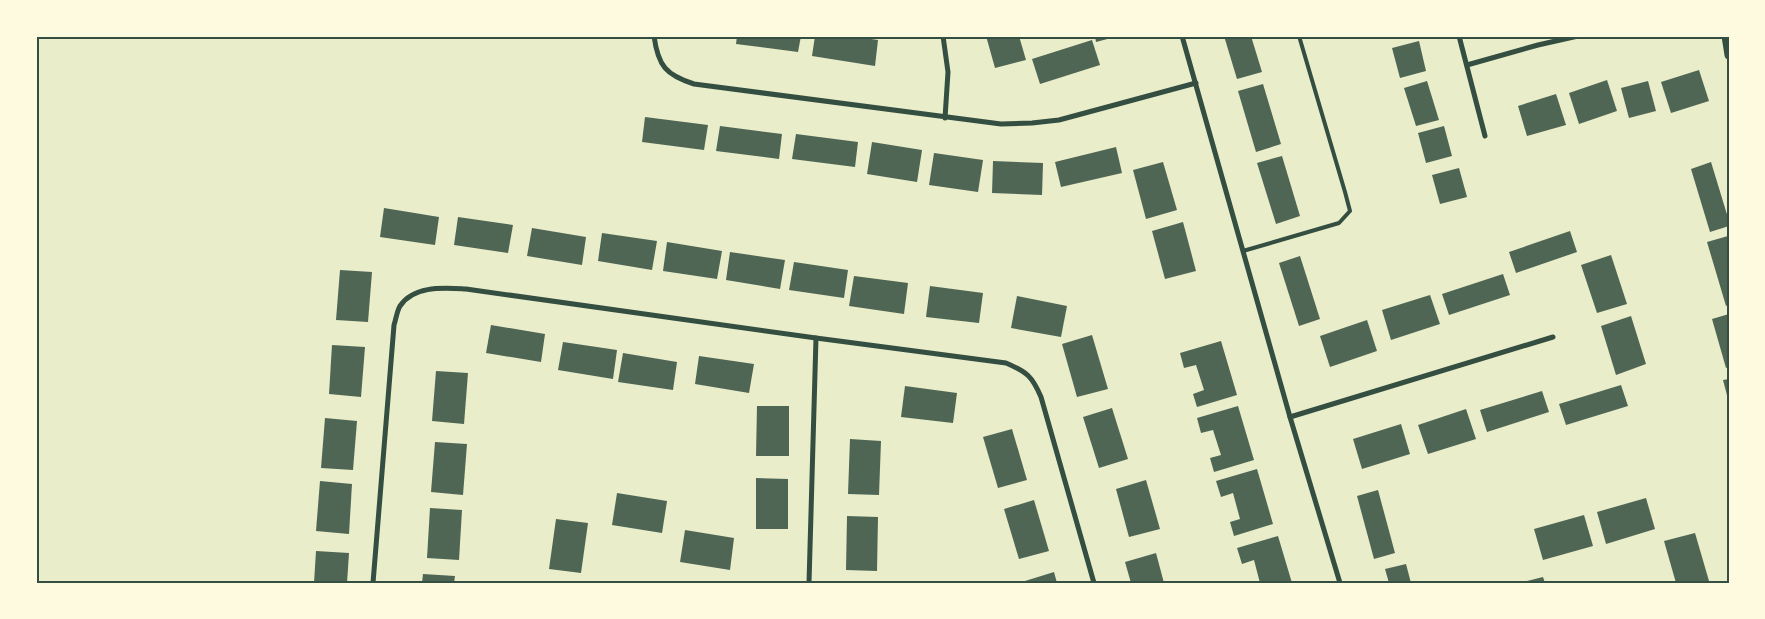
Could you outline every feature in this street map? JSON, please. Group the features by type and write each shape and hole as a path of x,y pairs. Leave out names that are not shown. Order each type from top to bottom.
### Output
{"street":[{"path":"654,36 656,51 664,67 676,78 694,84 1001,124 1059,120 1196,83"},
{"path":"943,36 948,72 945,118"},
{"path":"1182,36 1290,417 1340,583"},
{"path":"1459,36 1485,136"},
{"path":"1467,66 1538,45 1578,36"},
{"path":"1726,36 1729,56"},
{"path":"373,583 394,325 400,305 416,292 437,287 466,289 1006,363 1025,372 1036,385 1041,397 1094,583"},
{"path":"1290,417 1553,337"},
{"path":"809,583 816,338"}],"lane":[{"path":"1243,251 1339,223 1350,211 1346,192 1298,36"}],"building":[{"path":"737,36 801,36 798,52 736,44"},
{"path":"815,36 851,36 878,40 875,66 812,56"},
{"path":"986,36 1019,36 1026,60 995,68"},
{"path":"1095,36 1115,36 1115,37 1096,42"},
{"path":"1224,36 1251,36 1262,72 1237,79"},
{"path":"1092,40 1100,65 1040,84 1032,59"},
{"path":"1419,41 1426,71 1400,78 1392,48"},
{"path":"1699,70 1709,101 1671,113 1661,82"},
{"path":"1607,80 1617,111 1579,124 1569,93"},
{"path":"1427,81 1439,120 1416,126 1404,88"},
{"path":"1648,81 1656,111 1629,118 1621,88"},
{"path":"1263,84 1281,144 1256,152 1238,91"},
{"path":"1556,94 1566,125 1527,136 1518,106"},
{"path":"645,117 708,125 704,150 642,142"},
{"path":"720,126 782,134 779,159 716,151"},
{"path":"1444,126 1452,156 1426,163 1418,133"},
{"path":"796,134 858,142 855,167 792,159"},
{"path":"872,142 922,150 917,182 867,174"},
{"path":"1116,147 1122,173 1061,187 1055,162"},
{"path":"934,153 983,160 978,192 929,185"},
{"path":"1282,156 1300,216 1276,224 1257,163"},
{"path":"993,161 1043,163 1042,195 992,193"},
{"path":"1163,162 1177,210 1146,219 1133,170"},
{"path":"1711,162 1729,226 1710,232 1691,169"},
{"path":"1459,168 1467,197 1440,204 1432,175"},
{"path":"384,208 439,217 435,245 380,237"},
{"path":"458,217 513,225 508,253 454,245"},
{"path":"1183,222 1196,271 1165,279 1152,231"},
{"path":"532,228 586,237 582,265 527,256"},
{"path":"1570,231 1577,252 1516,273 1509,252"},
{"path":"602,233 657,241 652,270 598,261"},
{"path":"1728,236 1729,305 1726,306 1707,242"},
{"path":"667,242 722,251 717,279 663,271"},
{"path":"730,252 785,260 780,289 726,280"},
{"path":"1611,255 1627,304 1597,313 1581,265"},
{"path":"1300,256 1320,319 1299,326 1279,263"},
{"path":"794,262 848,270 844,298 789,290"},
{"path":"340,270 372,272 368,322 336,320"},
{"path":"1503,274 1510,295 1449,315 1442,294"},
{"path":"854,276 908,283 904,314 849,306"},
{"path":"930,286 983,293 979,323 926,317"},
{"path":"1430,295 1440,324 1391,340 1382,310"},
{"path":"1017,296 1067,306 1061,337 1011,328"},
{"path":"1729,314 1729,367 1726,368 1712,319"},
{"path":"1631,316 1646,364 1616,375 1601,326"},
{"path":"1367,320 1377,351 1330,367 1320,336"},
{"path":"491,325 545,334 541,362 486,353"},
{"path":"1092,335 1108,389 1077,397 1062,344"},
{"path":"1221,341 1237,395 1197,407 1193,394 1204,390 1196,365 1184,368 1180,353"},
{"path":"563,342 617,350 613,379 558,370"},
{"path":"332,345 365,347 361,397 329,394"},
{"path":"623,353 677,362 673,390 618,382"},
{"path":"699,356 754,364 749,393 695,384"},
{"path":"436,371 468,373 464,424 432,421"},
{"path":"1729,379 1729,399 1728,399 1723,380"},
{"path":"1621,385 1628,406 1566,425 1559,404"},
{"path":"905,386 957,393 953,423 901,417"},
{"path":"1542,391 1549,412 1487,432 1480,410"},
{"path":"757,406 789,406 789,456 756,456"},
{"path":"1238,406 1254,460 1214,472 1210,458 1221,455 1213,430 1201,433 1197,418"},
{"path":"1112,408 1128,459 1099,468 1083,417"},
{"path":"1466,409 1476,439 1428,454 1418,425"},
{"path":"325,418 357,421 353,470 321,468"},
{"path":"1401,424 1410,454 1362,469 1353,439"},
{"path":"1012,429 1027,480 998,488 983,437"},
{"path":"850,439 881,441 879,495 848,494"},
{"path":"435,442 467,444 463,495 431,492"},
{"path":"1257,469 1273,524 1234,536 1230,522 1240,519 1233,493 1221,497 1216,481"},
{"path":"756,478 788,479 788,529 756,529"},
{"path":"1146,480 1160,529 1129,537 1116,489"},
{"path":"320,481 352,484 349,534 316,531"},
{"path":"1378,490 1395,553 1374,559 1357,496"},
{"path":"617,493 667,501 662,533 612,525"},
{"path":"1646,498 1655,529 1606,544 1597,512"},
{"path":"1034,500 1049,551 1019,559 1004,509"},
{"path":"430,508 462,510 459,560 427,558"},
{"path":"1584,515 1593,546 1543,560 1534,529"},
{"path":"847,516 878,517 877,571 846,570"},
{"path":"556,519 588,523 581,573 549,569"},
{"path":"685,530 734,538 730,570 680,562"},
{"path":"1695,533 1709,581 1676,583 1664,541"},
{"path":"1278,536 1292,583 1260,583 1254,560 1242,564 1237,548"},
{"path":"316,551 349,553 347,583 314,583"},
{"path":"1156,553 1164,583 1131,583 1125,562"},
{"path":"1406,564 1411,583 1389,583 1385,569"},
{"path":"1054,572 1057,583 1025,583 1025,581"},
{"path":"423,574 455,576 454,583 422,583"},
{"path":"1543,577 1545,583 1523,583 1523,582"}]}
